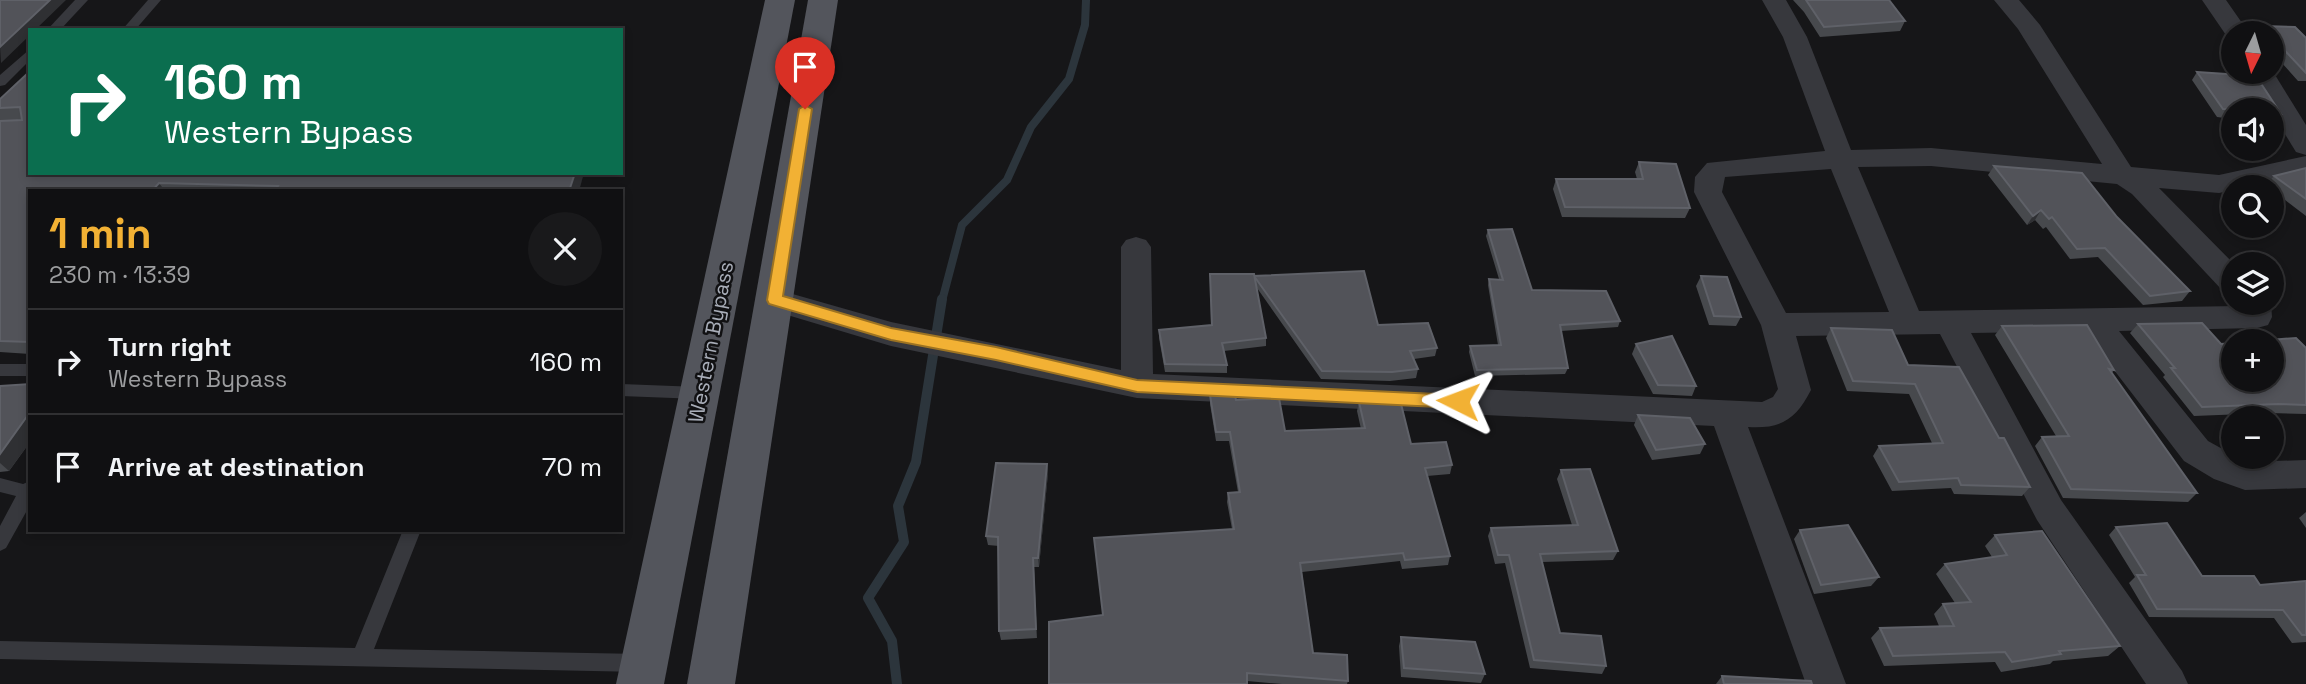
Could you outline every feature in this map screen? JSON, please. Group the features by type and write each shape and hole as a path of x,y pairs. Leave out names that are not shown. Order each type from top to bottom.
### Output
{"main road":[{"name":"Western Bypass","path":"642,673 780,0"},
{"path":"711,684 822,0"}],"street":[{"path":"1773,0 1795,37 1841,159 1909,324"},
{"path":"2006,0 2028,25 2122,174 2142,187 2221,269"},
{"path":"2214,0 2228,21"},
{"path":"2267,84 2306,146"},
{"path":"775,300 891,334 996,354 1137,386 1764,415 1785,406 1795,390 1777,325 1708,191 1709,177 1717,169 1740,165 1841,159 1931,157 2122,174 2185,183 2219,184 2306,165"},
{"path":"1136,247 1137,386"},
{"path":"1777,325 1951,324 2257,315"},
{"path":"2093,320 2196,451 2226,470 2245,476 2306,474"},
{"path":"1951,324 2049,510 2168,684"},
{"path":"1726,414 1826,684"}],"lane":[{"path":"54,28 82,0"},
{"path":"130,28 155,0"},
{"path":"0,82 7,69 28,53"},
{"path":"7,69 28,67"},
{"path":"0,370 28,370"},
{"path":"623,390 700,393"},
{"path":"0,485 28,490 0,543"},
{"path":"361,657 411,532"},
{"path":"0,650 361,657 642,673"}],"building":[{"path":"0,0 50,0 0,47"},
{"path":"1806,0 1889,0 1905,21 1824,27"},
{"path":"2284,27 2295,27 2306,38 2306,73 2284,50"},
{"path":"2197,72 2221,74 2221,84 2261,84 2270,98 2221,98 2221,106"},
{"path":"28,73 28,175 574,175 570,189 276,189 278,186 159,183 154,189 28,189 28,342 0,341 0,121 22,120 20,107 0,108 0,99"},
{"path":"1639,162 1676,164 1690,208 1565,207 1556,179 1643,179"},
{"path":"1994,166 2082,173 2117,217 2190,291 2150,296 2105,248 2077,249 2052,217 2049,219 2041,210 2033,216"},
{"path":"2306,168 2306,199 2284,183 2284,175 2278,175"},
{"path":"1512,229 1532,290 1606,291 1620,321 1560,325 1568,368 1477,370 1470,346 1501,345 1489,279 1503,280 1488,230"},
{"path":"1364,271 1378,325 1428,323 1437,348 1410,351 1418,369 1392,372 1322,371 1254,276"},
{"path":"1210,274 1254,274 1266,338 1222,343 1227,365 1165,364 1159,330 1212,325"},
{"path":"1701,276 1727,277 1741,317 1714,316"},
{"path":"2202,323 2221,344 2221,392 2284,392 2284,339 2296,338 2306,348 2306,405 2202,407 2171,368 2175,368 2138,324"},
{"path":"2087,325 2114,370 2109,369 2197,493 2071,489 2042,437 2069,436 2002,326"},
{"path":"1831,328 1892,330 1908,365 1959,367 1999,438 2004,438 2030,487 1961,485 1958,478 1899,482 1879,446 1943,443 1915,384 1853,381"},
{"path":"1672,336 1696,386 1658,385 1636,344"},
{"path":"28,384 28,415 0,454 0,386"},
{"path":"1210,395 1235,396 1236,400 1279,398 1285,431 1365,428 1359,402 1401,404 1411,444 1446,442 1452,465 1425,468 1450,556 1405,560 1403,553 1300,563 1313,653 1347,655 1348,681 1247,673 1247,684 1049,684 1049,622 1103,615 1094,538 1234,529 1228,493 1240,492 1230,432 1216,432"},
{"path":"1638,415 1690,418 1705,444 1656,450"},
{"path":"996,463 1047,464 1038,558 1033,558 1036,629 999,631 998,537 986,536"},
{"path":"1590,469 1618,551 1540,554 1560,633 1601,636 1606,666 1534,660 1509,555 1498,555 1491,528 1578,525 1561,470"},
{"path":"2167,523 2202,576 2254,576 2260,585 2306,581 2306,635 2302,635 2283,610 2157,609 2137,575 2146,575 2116,527"},
{"path":"1848,525 1879,577 1821,585 1800,530"},
{"path":"2042,531 2120,646 2059,651 2061,654 2012,662 2005,652 1893,656 1880,628 1954,626 1943,604 1971,602 1945,564 2007,555 1995,535"},
{"path":"1401,637 1475,642 1485,674 1404,668"},
{"path":"1722,676 1811,681 1812,684 1724,684"}],"waterway":[{"path":"942,301 962,225 1007,180 1031,127 1069,79 1085,25 1086,0"},
{"path":"897,684 892,641 868,598 904,542 898,506 916,462 942,299"}],"route":[{"path":"805,109 775,300 891,334 996,354 1137,386 1458,401"}]}
